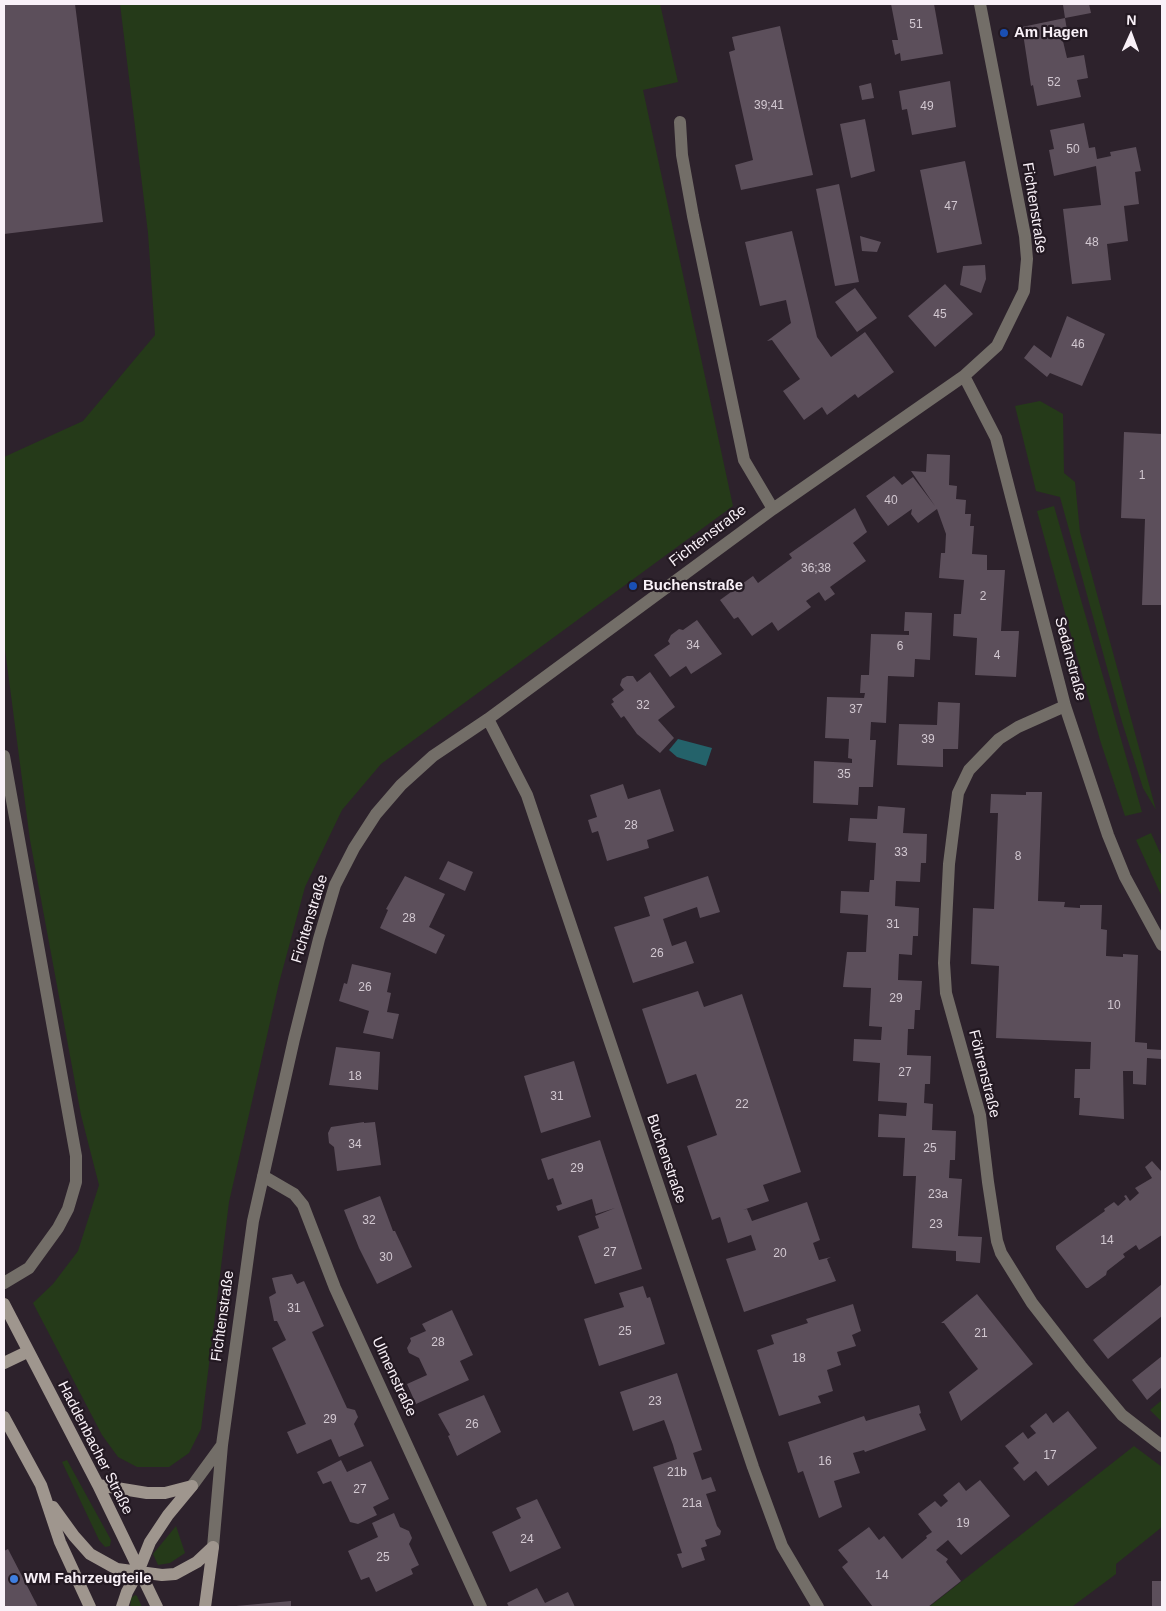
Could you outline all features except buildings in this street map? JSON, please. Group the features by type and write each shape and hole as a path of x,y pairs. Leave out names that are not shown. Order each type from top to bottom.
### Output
{"main road":[{"name":"Haddenbacher Straße","path":"4,1304 27,1352 98,1485 156,1607"},
{"path":"4,1363 27,1352"},
{"path":"4,1417 46,1497 74,1536 90,1554 117,1569 162,1575 175,1574 197,1562 213,1547"},
{"path":"98,1485 147,1494 167,1493 192,1486"},
{"path":"122,1607 126,1592 138,1572 150,1542 168,1515 192,1486"},
{"path":"46,1497 60,1542 90,1607"},
{"path":"205,1607 213,1547"}],"street":[{"name":"Fichtenstraße","path":"213,1547 222,1445 253,1221 294,1039 335,885 358,841 376,814 401,785 433,756 488,719 773,509 964,376 997,346 1013,317 1024,291 1025,236 980,4"},
{"path":"680,122 682,155 693,216 744,460 773,509"},
{"name":"Sedanstraße","path":"964,376 996,438 1066,706 1108,835 1126,876 1162,945"},
{"name":"Föhrenstraße","path":"1066,706 1018,727 999,738 969,770 958,793 949,864 944,963 946,993 980,1115 988,1182 997,1241 1001,1253 1032,1303 1081,1366 1122,1415 1162,1446"},
{"name":"Buchenstraße","path":"488,719 527,795 753,1467 782,1546 818,1607"},
{"path":"4,756 76,1156 76,1182 68,1209 58,1228 29,1268 4,1283"},
{"name":"Ulmenstraße","path":"263,1176 294,1194 303,1205 335,1288 481,1607"},
{"name":"Fichtenstraße","path":"192,1486 222,1445"}],"green space":[{"path":"120,4 660,4 678,82 643,90 733,506 381,764 342,810 305,887 279,983 229,1202 201,1429 189,1453 169,1467 137,1467 118,1457 102,1435 33,1303 53,1284 78,1251 99,1185 81,1115 30,840 4,642 4,457 83,421 155,335 148,233"},
{"path":"1040,401 1063,414 1064,473 1075,482 1080,532 1156,810 1143,788 1122,722 1060,497 1036,491 1015,406"},
{"path":"1054,506 1142,812 1125,816 1100,740 1037,511"},
{"path":"1151,833 1162,857 1162,897 1136,840"},
{"path":"1162,1400 1162,1422 1150,1410"},
{"path":"1134,1446 1162,1467 1162,1527 1116,1564 1116,1574 1073,1606 929,1607"},
{"path":"67,1460 111,1540 110,1546 105,1547 99,1540 62,1462"},
{"path":"176,1526 185,1553 170,1563 158,1565 153,1554"},
{"path":"135,1595 142,1607 130,1607 131,1598"}],"water":[{"path":"678,739 712,748 706,766 677,757 669,750"}],"place":[{"name":"Am Hagen","path":"1004,33"},
{"name":"Buchenstraße","path":"633,586"},
{"name":"WM Fahrzeugteile","path":"14,1579"}]}
